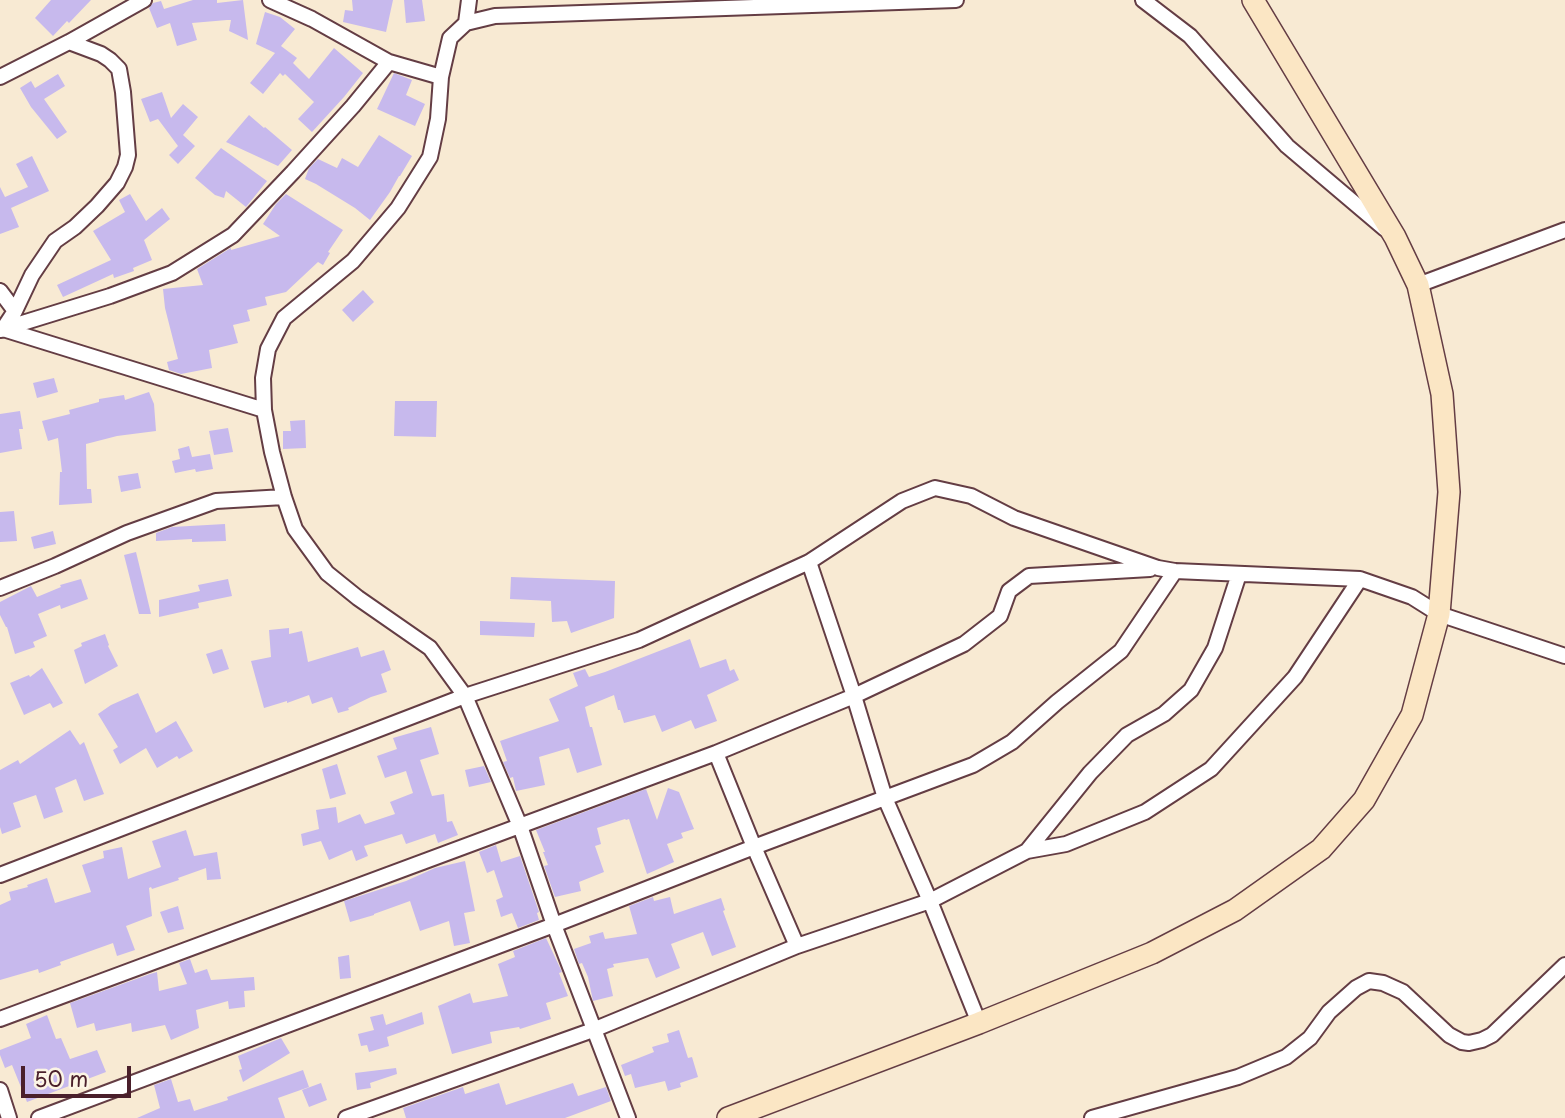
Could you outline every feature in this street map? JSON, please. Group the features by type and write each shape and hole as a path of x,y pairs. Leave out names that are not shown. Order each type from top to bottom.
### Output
{"street":[{"path":"0,77 144,0"},
{"path":"270,0 312,19 389,62 441,78"},
{"path":"466,23 469,0"},
{"path":"628,1118 554,925 520,826 465,696 430,648 327,573 295,529 272,452 264,410 262,378 268,349 284,318 353,261 398,208 430,157 438,119 441,78 450,38 466,23 495,16 956,0"},
{"path":"1143,0 1190,36 1287,146 1395,237"},
{"path":"727,1118 979,1023 1152,953 1235,910 1321,849 1364,800 1412,715 1439,614 1448,492 1442,394 1418,285 1395,237 1253,0"},
{"path":"2,330 15,311 32,275 55,241 75,227 104,199 117,183 128,155 119,69 101,54 69,42"},
{"path":"2,330 172,273 233,235 354,106 389,62"},
{"path":"1418,285 1565,230"},
{"path":"0,291 15,311"},
{"path":"2,330 264,410"},
{"path":"0,875 465,696 639,640 809,562 902,501 935,488 971,496 1014,518 1158,568 1360,579 1412,597 1439,614 1565,656"},
{"path":"0,588 127,533 216,501 284,497"},
{"path":"809,562 885,798 979,1023"},
{"path":"0,1019 716,753 854,696 964,644 1000,616 1009,591 1028,576 1158,568"},
{"path":"39,1118 973,765 1012,742 1057,702 1121,652 1175,571"},
{"path":"1027,851 1090,773 1127,735 1164,714 1191,690 1216,648 1239,573"},
{"path":"346,1118 593,1030 797,946 930,901 1027,851 1066,844 1145,812 1211,769 1295,677 1360,579"},
{"path":"716,753 797,946"},
{"path":"1092,1118 1238,1077 1286,1058 1310,1038 1329,1012 1356,988 1369,981 1383,983 1404,992 1449,1035 1461,1042 1482,1040 1492,1035 1565,965"},
{"path":"0,1090 9,1118"}],"building":[{"path":"51,0 91,0 53,36 35,18"},
{"path":"193,0 217,0 217,3 243,0 248,40 229,31 231,20 227,20 192,23 197,40 177,46 170,23 157,28 149,8 153,3 161,1 164,9"},
{"path":"352,0 393,0 386,32 343,22 345,10 353,11"},
{"path":"404,0 422,0 425,21 406,23"},
{"path":"265,12 280,17 295,29 281,46 297,58 293,63 309,79 334,48 363,73 312,132 298,119 314,102 285,74 283,76 280,73 263,94 250,83 275,53 256,44"},
{"path":"394,73 412,80 406,95 425,104 415,126 377,109"},
{"path":"58,74 65,86 44,99 67,132 57,139 31,107 20,88 31,81 35,88"},
{"path":"162,92 171,118 183,104 198,117 183,135 195,146 178,164 169,155 178,146 158,119 150,122 141,99"},
{"path":"249,115 292,150 278,166 226,142"},
{"path":"379,135 412,156 370,220 355,208 305,179 309,168 318,159 337,168 342,158 358,167"},
{"path":"221,148 267,181 246,207 226,191 224,198 215,195 195,178"},
{"path":"32,156 49,191 11,208 19,227 0,234 0,187 5,197 28,187 16,164"},
{"path":"130,194 146,221 162,208 170,219 144,240 152,260 133,268 134,271 114,278 113,274 63,297 57,285 111,260 93,231 125,212 119,200"},
{"path":"286,194 343,230 328,252 330,253 323,265 318,262 286,292 265,297 267,305 247,310 250,321 233,325 238,343 209,350 212,368 181,374 169,370 167,362 178,359 163,289 203,285 197,269 231,248 280,236 263,224"},
{"path":"363,290 374,302 353,322 342,310"},
{"path":"54,378 58,392 37,398 33,383"},
{"path":"149,392 154,404 156,431 117,436 86,444 87,489 91,489 92,503 59,505 62,472 58,438 48,441 42,421 70,414 69,410 99,402 99,399 124,395 125,400"},
{"path":"395,401 437,401 436,437 394,436"},
{"path":"20,411 22,449 0,453 0,414"},
{"path":"305,420 306,448 283,449 283,431 291,431 290,421"},
{"path":"228,428 233,452 214,455 209,431"},
{"path":"189,446 192,457 210,454 213,469 175,473 172,461 180,459 178,449"},
{"path":"138,473 141,488 121,492 118,476"},
{"path":"14,511 17,541 0,542 0,512"},
{"path":"225,524 226,541 156,541 156,533 172,527"},
{"path":"53,531 56,544 34,549 31,537"},
{"path":"136,552 151,614 139,614 124,555"},
{"path":"511,577 615,581 614,618 571,633 567,621 552,622 551,601 510,599"},
{"path":"81,579 88,599 61,609 60,605 38,614 47,636 33,642 35,647 15,654 7,627 0,615 0,602 31,586 37,597 61,587 60,585"},
{"path":"228,579 232,596 198,603 199,608 159,617 159,600 200,591 198,585"},
{"path":"480,621 535,623 534,637 480,635"},
{"path":"289,628 289,634 302,631 308,662 358,647 361,657 384,650 391,670 381,674 387,692 338,713 332,697 312,704 309,695 264,708 251,661 271,657 269,630"},
{"path":"105,634 118,666 85,684 74,650 82,646 81,643"},
{"path":"690,639 700,668 726,659 730,671 734,669 739,680 707,695 717,721 695,729 691,720 662,732 655,715 624,723 614,695 585,707 602,765 577,773 569,748 539,757 545,785 516,791 513,777 510,778 503,762 507,761 500,741 559,721 549,699 578,686 573,673 585,669 589,677"},
{"path":"222,649 229,669 213,674 206,654"},
{"path":"42,668 63,703 53,708 50,703 24,715 10,683 29,675 30,677"},
{"path":"138,693 156,733 176,721 193,751 179,759 177,756 157,768 146,748 120,764 113,750 118,747 98,714"},
{"path":"431,727 439,754 420,760 432,796 444,794 447,822 452,821 458,835 438,843 435,834 406,844 402,834 364,846 368,856 356,861 352,850 329,860 321,841 303,846 301,834 319,829 316,810 336,807 338,823 360,814 365,824 395,814 390,802 413,793 406,771 385,778 377,756 397,749 393,738"},
{"path":"70,730 80,745 84,742 104,794 84,801 76,779 55,788 63,812 44,819 36,795 13,803 21,827 2,834 0,770 18,760 20,764"},
{"path":"337,764 346,794 330,799 322,769"},
{"path":"484,766 491,782 469,787 465,770"},
{"path":"668,788 679,792 694,829 681,833 683,838 667,844 674,862 647,874 629,819 625,819 597,828 601,844 595,846 604,872 579,882 581,891 555,897 544,866 548,865 545,852 536,830 646,789 657,820"},
{"path":"186,830 194,856 217,852 221,879 207,880 206,868 178,878 179,880 149,888 152,916 126,926 135,950 117,956 113,943 60,962 61,965 39,973 38,969 0,980 0,905 11,900 9,892 47,878 55,903 91,892 82,865 104,858 103,851 122,847 128,879 161,867 152,841"},
{"path":"496,845 501,862 520,856 539,912 539,920 518,928 512,913 501,917 496,900 503,897 494,870 487,873 479,852"},
{"path":"465,861 475,911 464,913 470,943 454,946 449,921 420,931 410,901 350,922 344,901 406,881 435,868"},
{"path":"653,897 654,901 670,897 674,914 721,898 736,947 712,956 703,932 671,944 680,968 656,978 648,958 613,964 614,967 607,969 613,996 593,1001 588,977 582,963 579,964 574,949 591,943 589,936 603,932 605,939 637,934 629,906"},
{"path":"178,906 184,929 168,933 160,912"},
{"path":"546,938 562,972 559,973 568,996 546,1003 551,1019 520,1029 490,1032 492,1043 452,1054 438,1006 470,993 473,1003 508,996 498,964 515,957 513,951"},
{"path":"349,955 351,978 340,979 338,957"},
{"path":"190,959 195,973 207,969 211,980 254,977 255,990 244,991 245,1007 229,1009 228,1001 196,1010 199,1028 171,1040 165,1025 132,1032 131,1023 96,1031 94,1023 77,1028 70,1003 157,972 159,991 187,984 179,963"},
{"path":"422,1012 424,1024 387,1037 389,1046 369,1052 367,1045 361,1046 358,1034 374,1030 370,1017 383,1014 386,1025"},
{"path":"47,1015 56,1039 61,1038 70,1059 97,1050 106,1072 27,1102 12,1065 5,1068 0,1050 31,1038 26,1024"},
{"path":"679,1030 688,1058 692,1057 698,1077 680,1083 681,1087 668,1091 665,1081 635,1088 631,1074 625,1076 621,1065 654,1052 652,1047 669,1042 667,1034"},
{"path":"281,1038 290,1053 243,1082 238,1056"},
{"path":"396,1068 397,1074 370,1083 371,1088 357,1090 355,1073"},
{"path":"303,1070 309,1087 278,1098 285,1118 137,1118 160,1108 154,1085 171,1079 178,1102 190,1099 194,1111"},
{"path":"321,1083 327,1100 309,1107 302,1090"},
{"path":"499,1083 506,1105 573,1083 578,1096 606,1087 611,1101 565,1118 406,1118 403,1108 463,1087 465,1094"}]}
